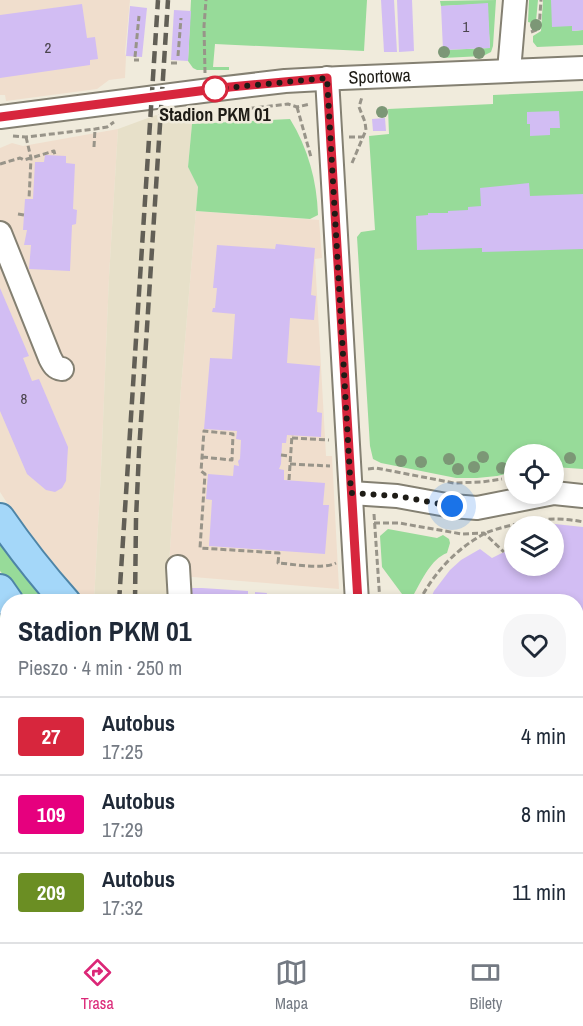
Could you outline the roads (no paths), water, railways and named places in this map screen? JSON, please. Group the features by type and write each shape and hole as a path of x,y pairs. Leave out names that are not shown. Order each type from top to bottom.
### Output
{"main road":[{"path":"0,518 59,594"}],"street":[{"path":"509,70 515,0"},
{"name":"Sportowa","path":"6,127 226,88 327,78 583,68"},
{"path":"327,78 357,594"},
{"path":"0,233 50,358 58,369 62,369"},
{"path":"351,493 397,496 477,508 554,493 583,496"},
{"path":"178,567 183,594"}],"railway":[{"path":"120,594 158,0"},
{"path":"135,594 139,452 168,0"}],"place":[{"name":"Stadion PKM 01","path":"215,89"}]}
